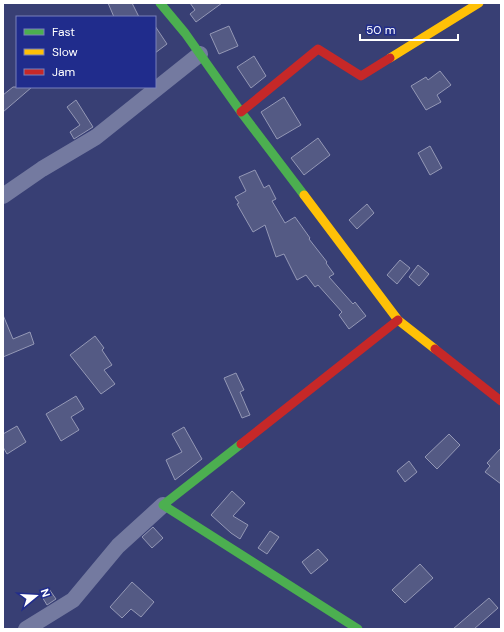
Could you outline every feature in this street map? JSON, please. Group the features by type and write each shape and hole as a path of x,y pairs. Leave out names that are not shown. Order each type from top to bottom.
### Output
{"street":[{"path":"160,3 200,54 241,112 398,320 501,401"},
{"path":"241,112 318,49 361,76 479,3"},
{"path":"3,196 42,169 96,137 200,54"},
{"path":"26,629 73,600 118,546 163,505 398,320"},
{"path":"163,505 358,629"}],"building":[{"path":"108,3 132,3 138,16 114,16"},
{"path":"190,3 222,3 196,22 190,14 195,10"},
{"path":"229,26 238,46 219,54 210,34"},
{"path":"156,28 167,44 156,52"},
{"path":"254,56 266,76 251,88 237,67"},
{"path":"440,71 451,85 437,95 441,102 426,110 411,86 426,77 428,80"},
{"path":"13,87 31,88 3,112 3,95"},
{"path":"284,97 301,125 277,139 261,112"},
{"path":"76,100 93,127 74,139 70,132 80,125 67,107"},
{"path":"318,138 330,155 304,175 291,158"},
{"path":"430,146 442,168 430,175 418,153"},
{"path":"255,170 264,188 269,185 276,199 272,201 285,223 295,217 334,274 329,277 353,304 355,302 366,316 349,329 339,315 342,312 318,285 315,287 306,275 297,280 284,254 276,257 265,225 253,232 237,204 239,203 235,197 246,191 239,177"},
{"path":"367,204 374,213 357,229 349,220"},
{"path":"400,260 410,268 397,284 387,275"},
{"path":"418,265 429,274 419,286 409,277"},
{"path":"3,315 13,339 30,332 34,344 3,357"},
{"path":"95,336 104,348 102,350 112,365 104,370 115,384 101,394 70,355"},
{"path":"236,373 244,390 240,392 250,415 242,418 224,378"},
{"path":"76,396 84,409 71,417 79,430 61,441 46,414"},
{"path":"17,426 26,442 7,454 3,447 3,434"},
{"path":"184,427 202,459 175,480 166,460 182,452 172,434"},
{"path":"449,434 460,445 437,469 425,457"},
{"path":"501,448 501,484 485,472 490,466 487,463"},
{"path":"409,461 417,472 405,482 397,471"},
{"path":"232,491 245,503 233,516 248,525 240,539 211,515"},
{"path":"153,527 163,538 152,548 142,537"},
{"path":"270,531 279,537 267,554 258,548"},
{"path":"318,549 328,560 311,574 302,562"},
{"path":"420,564 433,578 405,603 392,590"},
{"path":"132,582 154,602 141,617 131,609 122,618 110,607"},
{"path":"49,589 56,599 47,605 41,595"},
{"path":"489,598 498,608 474,629 453,629"}],"traffic: fast":[{"path":"160,3 185,33 241,112 304,195"},
{"path":"241,444 163,505 358,629"}],"traffic: slow":[{"path":"390,58 479,3"},
{"path":"304,195 398,320 435,349"}],"traffic: jam":[{"path":"241,112 318,49 361,76 390,58"},
{"path":"241,444 398,320"},
{"path":"435,349 501,401"}]}
